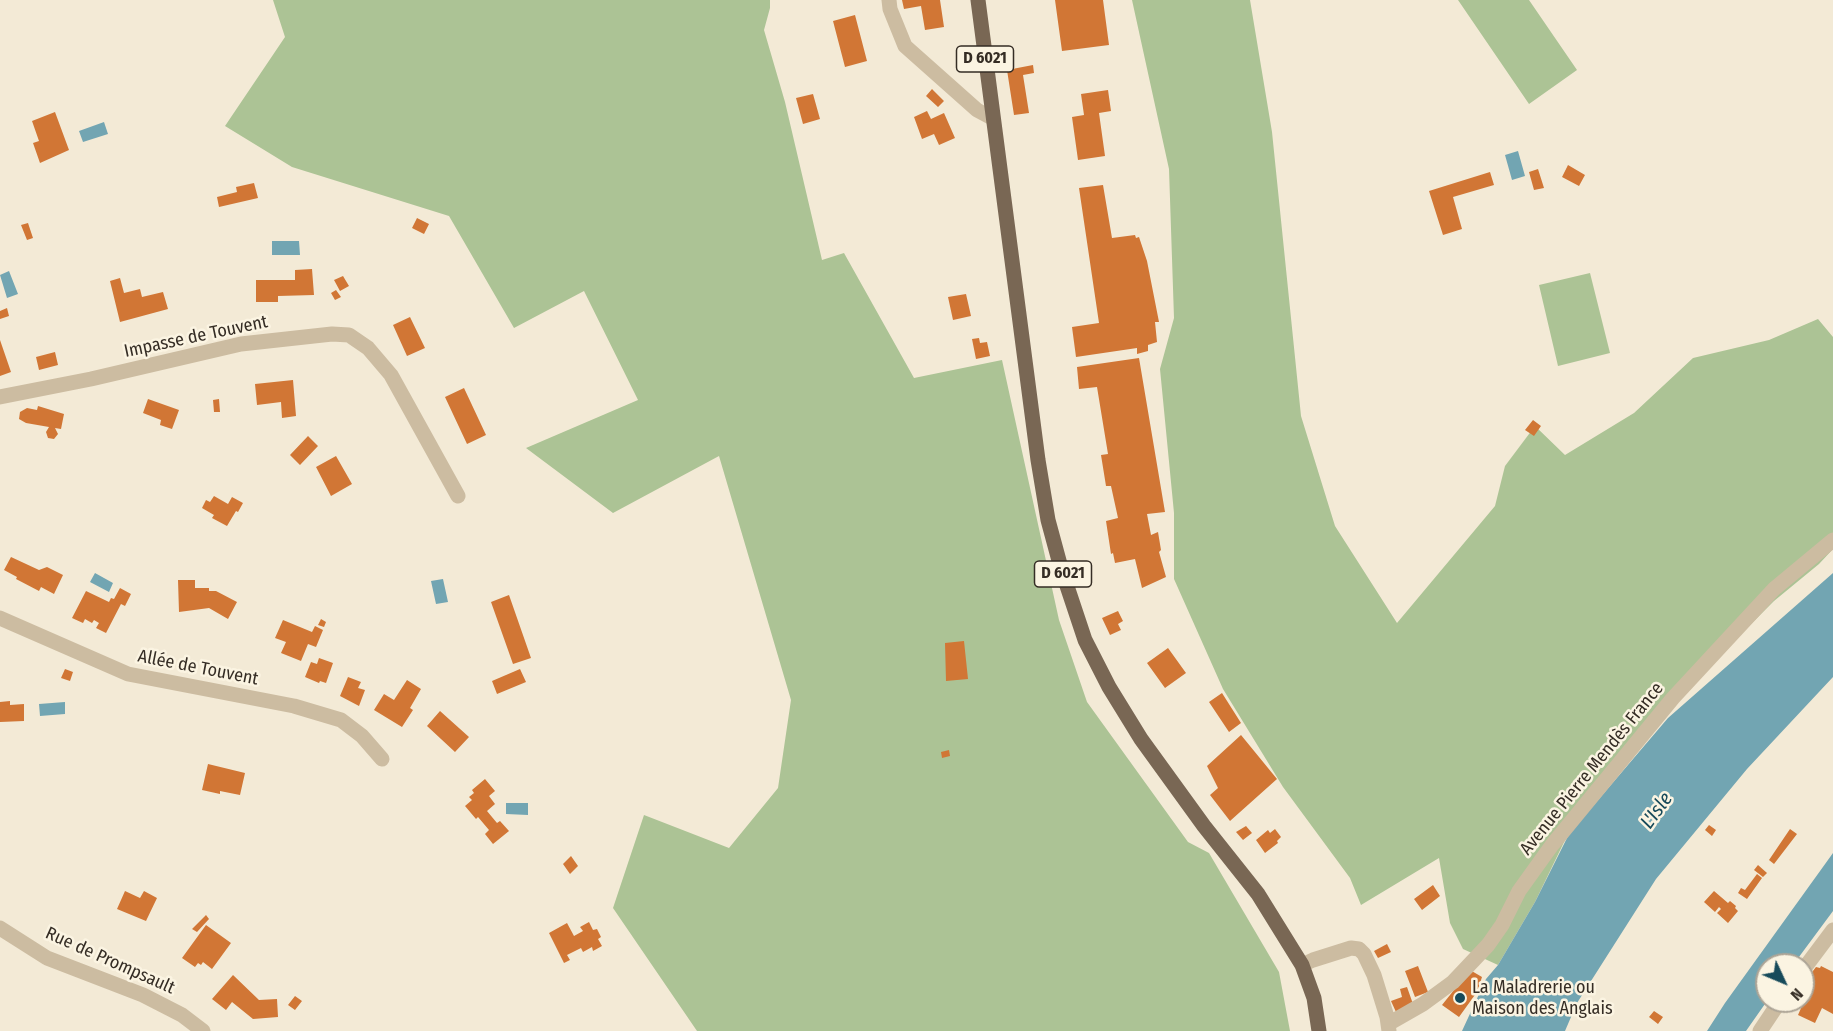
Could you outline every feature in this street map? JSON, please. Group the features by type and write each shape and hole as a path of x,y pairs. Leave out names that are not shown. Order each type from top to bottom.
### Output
{"main road":[{"name":"D 6021","path":"978,0 1038,460 1048,520 1061,568 1085,640 1109,687 1141,739 1204,826 1258,894 1302,965 1314,998 1319,1031"}],"street":[{"path":"889,0 890,9 905,46 977,110 992,118"},
{"name":"Impasse de Touvent","path":"0,397 91,379 241,344 332,333 349,335 368,348 391,375 458,496"},
{"name":"Avenue Pierre Mendès France","path":"1389,1028 1453,982 1488,945 1502,925 1519,891 1552,845 1673,698 1774,589 1833,540"},
{"name":"Allée de Touvent","path":"0,618 128,674 294,706 341,720 362,736 382,759"},
{"name":"Rue de Prompsault","path":"0,928 47,958 144,995 182,1015 203,1031"},
{"path":"1815,954 1833,930"},
{"path":"1302,965 1351,948 1359,949 1364,954 1374,975 1389,1028"},
{"path":"1760,1031 1772,1013"}],"green space":[{"path":"273,0 770,0 764,30 785,102 822,260 844,253 914,378 1002,360 1059,620 1087,702 1188,842 1209,853 1279,972 1290,1031 697,1031 613,908 644,815 729,848 778,788 791,700 719,456 613,513 526,448 638,400 584,291 514,328 449,216 292,167 225,126 285,37"},
{"path":"1132,0 1250,0 1272,132 1301,416 1335,526 1397,623 1495,506 1505,466 1535,426 1565,455 1634,413 1693,358 1769,340 1818,319 1833,337 1833,549 1819,564 1774,601 1722,653 1648,735 1566,838 1535,902 1498,965 1463,949 1450,923 1439,858 1361,905 1350,878 1283,787 1223,689 1174,579 1174,513 1160,369 1174,318 1169,169"},
{"path":"1458,0 1529,0 1577,70 1529,104"},
{"path":"1590,273 1610,353 1558,366 1539,285"}],"water":[{"path":"104,122 108,134 83,142 79,131"},
{"path":"1518,151 1525,176 1512,180 1505,155"},
{"path":"272,241 299,241 300,255 272,255"},
{"path":"9,271 18,294 7,298 0,275"},
{"path":"95,573 113,583 109,592 90,582"},
{"name":"L'Isle","path":"1833,573 1833,677 1747,769 1656,879 1577,1003 1565,1031 1462,1031 1486,979 1498,965 1535,902 1569,834 1668,718"},
{"path":"443,579 448,602 436,604 431,581"},
{"path":"65,702 65,714 40,716 39,704"},
{"path":"506,803 528,803 528,815 506,814"},
{"path":"1833,853 1833,911 1802,953 1761,953"},
{"path":"1755,961 1755,1013 1759,1013 1746,1031 1707,1031"}],"building":[{"path":"902,0 940,0 944,27 925,30 921,6 904,9"},
{"path":"1055,0 1103,0 1109,45 1062,51"},
{"path":"855,15 867,61 845,67 833,21"},
{"path":"1033,65 1034,73 1023,75 1029,113 1014,115 1007,70"},
{"path":"932,89 944,101 938,107 926,96"},
{"path":"1108,90 1111,111 1099,113 1105,156 1078,160 1072,117 1084,115 1081,94"},
{"path":"813,94 820,119 803,124 796,98"},
{"path":"927,111 931,119 944,113 955,138 939,145 934,134 922,139 914,117"},
{"path":"55,112 69,150 40,163 33,143 39,141 32,121"},
{"path":"1568,165 1585,175 1579,186 1562,177"},
{"path":"1538,169 1544,188 1534,190 1529,172"},
{"path":"1490,172 1494,185 1453,197 1462,229 1443,235 1429,191"},
{"path":"254,183 258,198 219,207 217,197 237,192 236,187"},
{"path":"1103,185 1112,238 1135,235 1136,238 1139,237 1147,261 1159,322 1155,322 1157,342 1148,345 1148,351 1137,354 1137,348 1076,357 1072,327 1099,323 1079,188"},
{"path":"417,218 429,224 424,234 412,228"},
{"path":"28,223 33,238 27,240 21,225"},
{"path":"312,269 314,295 278,296 278,302 256,302 256,280 295,280 295,270"},
{"path":"343,276 349,286 340,291 334,280"},
{"path":"120,278 124,293 140,289 142,297 163,292 168,309 120,322 110,281"},
{"path":"336,290 341,297 335,300 331,293"},
{"path":"966,294 971,316 953,320 948,297"},
{"path":"7,308 9,316 0,319 0,311"},
{"path":"410,317 425,348 407,356 393,325"},
{"path":"979,338 980,343 987,342 990,356 976,359 972,339"},
{"path":"0,340 11,372 0,376"},
{"path":"55,352 58,365 39,370 36,357"},
{"path":"1139,358 1165,512 1147,514 1151,535 1158,532 1161,550 1159,552 1166,577 1142,588 1135,559 1115,563 1113,553 1111,554 1106,521 1118,518 1111,486 1106,486 1101,455 1108,454 1097,387 1079,389 1077,367"},
{"path":"293,380 296,416 282,418 281,402 257,405 255,384"},
{"path":"464,388 486,435 467,444 445,397"},
{"path":"148,399 179,410 172,429 160,425 161,420 143,413"},
{"path":"219,399 220,412 214,412 213,400"},
{"path":"38,406 64,414 61,429 55,428 58,434 54,439 48,438 46,432 49,427 26,423 19,419 20,412 27,408 37,410"},
{"path":"1533,420 1541,426 1534,436 1525,430"},
{"path":"308,436 318,446 300,465 290,455"},
{"path":"336,456 352,484 331,496 316,467"},
{"path":"214,496 228,504 232,497 243,503 227,526 212,518 214,515 202,508 206,500 210,502"},
{"path":"11,557 39,570 47,567 63,575 54,594 41,587 39,591 4,570"},
{"path":"178,580 195,580 195,588 209,588 209,591 216,591 237,602 228,619 209,608 179,612"},
{"path":"120,588 131,594 125,606 121,604 106,633 96,628 99,623 94,620 92,623 85,619 83,623 72,618 86,591 109,602 111,598 114,599"},
{"path":"509,595 531,658 513,664 491,602"},
{"path":"1118,611 1123,621 1118,624 1121,630 1110,635 1102,618"},
{"path":"321,619 326,622 324,627 318,625"},
{"path":"283,620 312,632 315,626 323,630 316,647 308,644 301,661 281,653 286,642 275,638"},
{"path":"964,641 968,679 946,681 945,643"},
{"path":"1168,648 1186,673 1165,688 1147,663"},
{"path":"319,658 333,663 326,683 320,681 319,683 305,677 311,662 317,664"},
{"path":"65,669 73,672 70,681 61,678"},
{"path":"520,669 526,682 497,694 492,681"},
{"path":"348,677 361,682 358,688 365,690 359,706 340,696"},
{"path":"407,680 421,689 410,708 413,710 402,727 374,710 384,694 394,700"},
{"path":"1222,693 1241,723 1229,732 1209,702"},
{"path":"10,701 10,705 24,704 24,721 0,722 0,702"},
{"path":"440,711 469,737 455,752 427,726"},
{"path":"1241,735 1277,779 1230,821 1210,795 1218,788 1207,766"},
{"path":"949,750 950,756 942,758 941,752"},
{"path":"208,764 245,773 240,795 202,790"},
{"path":"485,779 495,791 489,796 495,804 487,811 497,823 500,821 509,831 493,844 485,834 489,830 465,806 472,800 469,797 474,793 472,790"},
{"path":"1709,825 1716,830 1712,836 1705,830"},
{"path":"1246,826 1252,833 1243,840 1236,832"},
{"path":"1275,829 1281,837 1278,843 1265,853 1256,840 1268,830 1270,833"},
{"path":"1790,829 1797,834 1774,864 1769,860"},
{"path":"571,856 578,866 570,874 563,864"},
{"path":"1758,865 1767,873 1763,877 1754,870"},
{"path":"1757,874 1762,878 1747,899 1738,893 1741,888 1745,890"},
{"path":"1433,885 1440,896 1422,910 1414,899"},
{"path":"125,891 140,898 144,891 157,898 146,921 117,909"},
{"path":"1714,891 1728,903 1730,901 1736,906 1738,911 1728,923 1717,913 1721,909 1719,907 1715,912 1704,902"},
{"path":"206,915 209,919 197,932 192,929"},
{"path":"589,922 593,930 597,929 601,937 598,939 602,946 593,951 592,947 583,952 581,948 567,955 570,960 564,963 549,933 567,923 574,936 583,931 580,927"},
{"path":"206,925 231,943 212,969 203,962 201,965 198,963 195,967 182,958"},
{"path":"1387,944 1391,952 1378,958 1374,951"},
{"path":"1418,966 1428,992 1415,997 1405,971"},
{"path":"1821,966 1833,972 1833,1014 1822,1008 1815,1023 1798,1015 1799,1013 1815,1013 1815,968"},
{"name":"La Maladrerie ou Maison des Anglais","path":"1470,970 1482,977 1477,992 1459,1017 1442,1005"},
{"path":"233,975 259,1000 277,999 278,1017 253,1019 232,1002 226,1010 212,999"},
{"path":"1407,987 1413,1004 1396,1012 1391,1001 1402,997 1400,989"},
{"path":"295,996 302,1001 295,1010 288,1005"},
{"path":"1654,1011 1663,1017 1658,1024 1649,1017"}],"place":[{"name":"La Maladrerie ou Maison des Anglais","path":"1460,998"}]}
